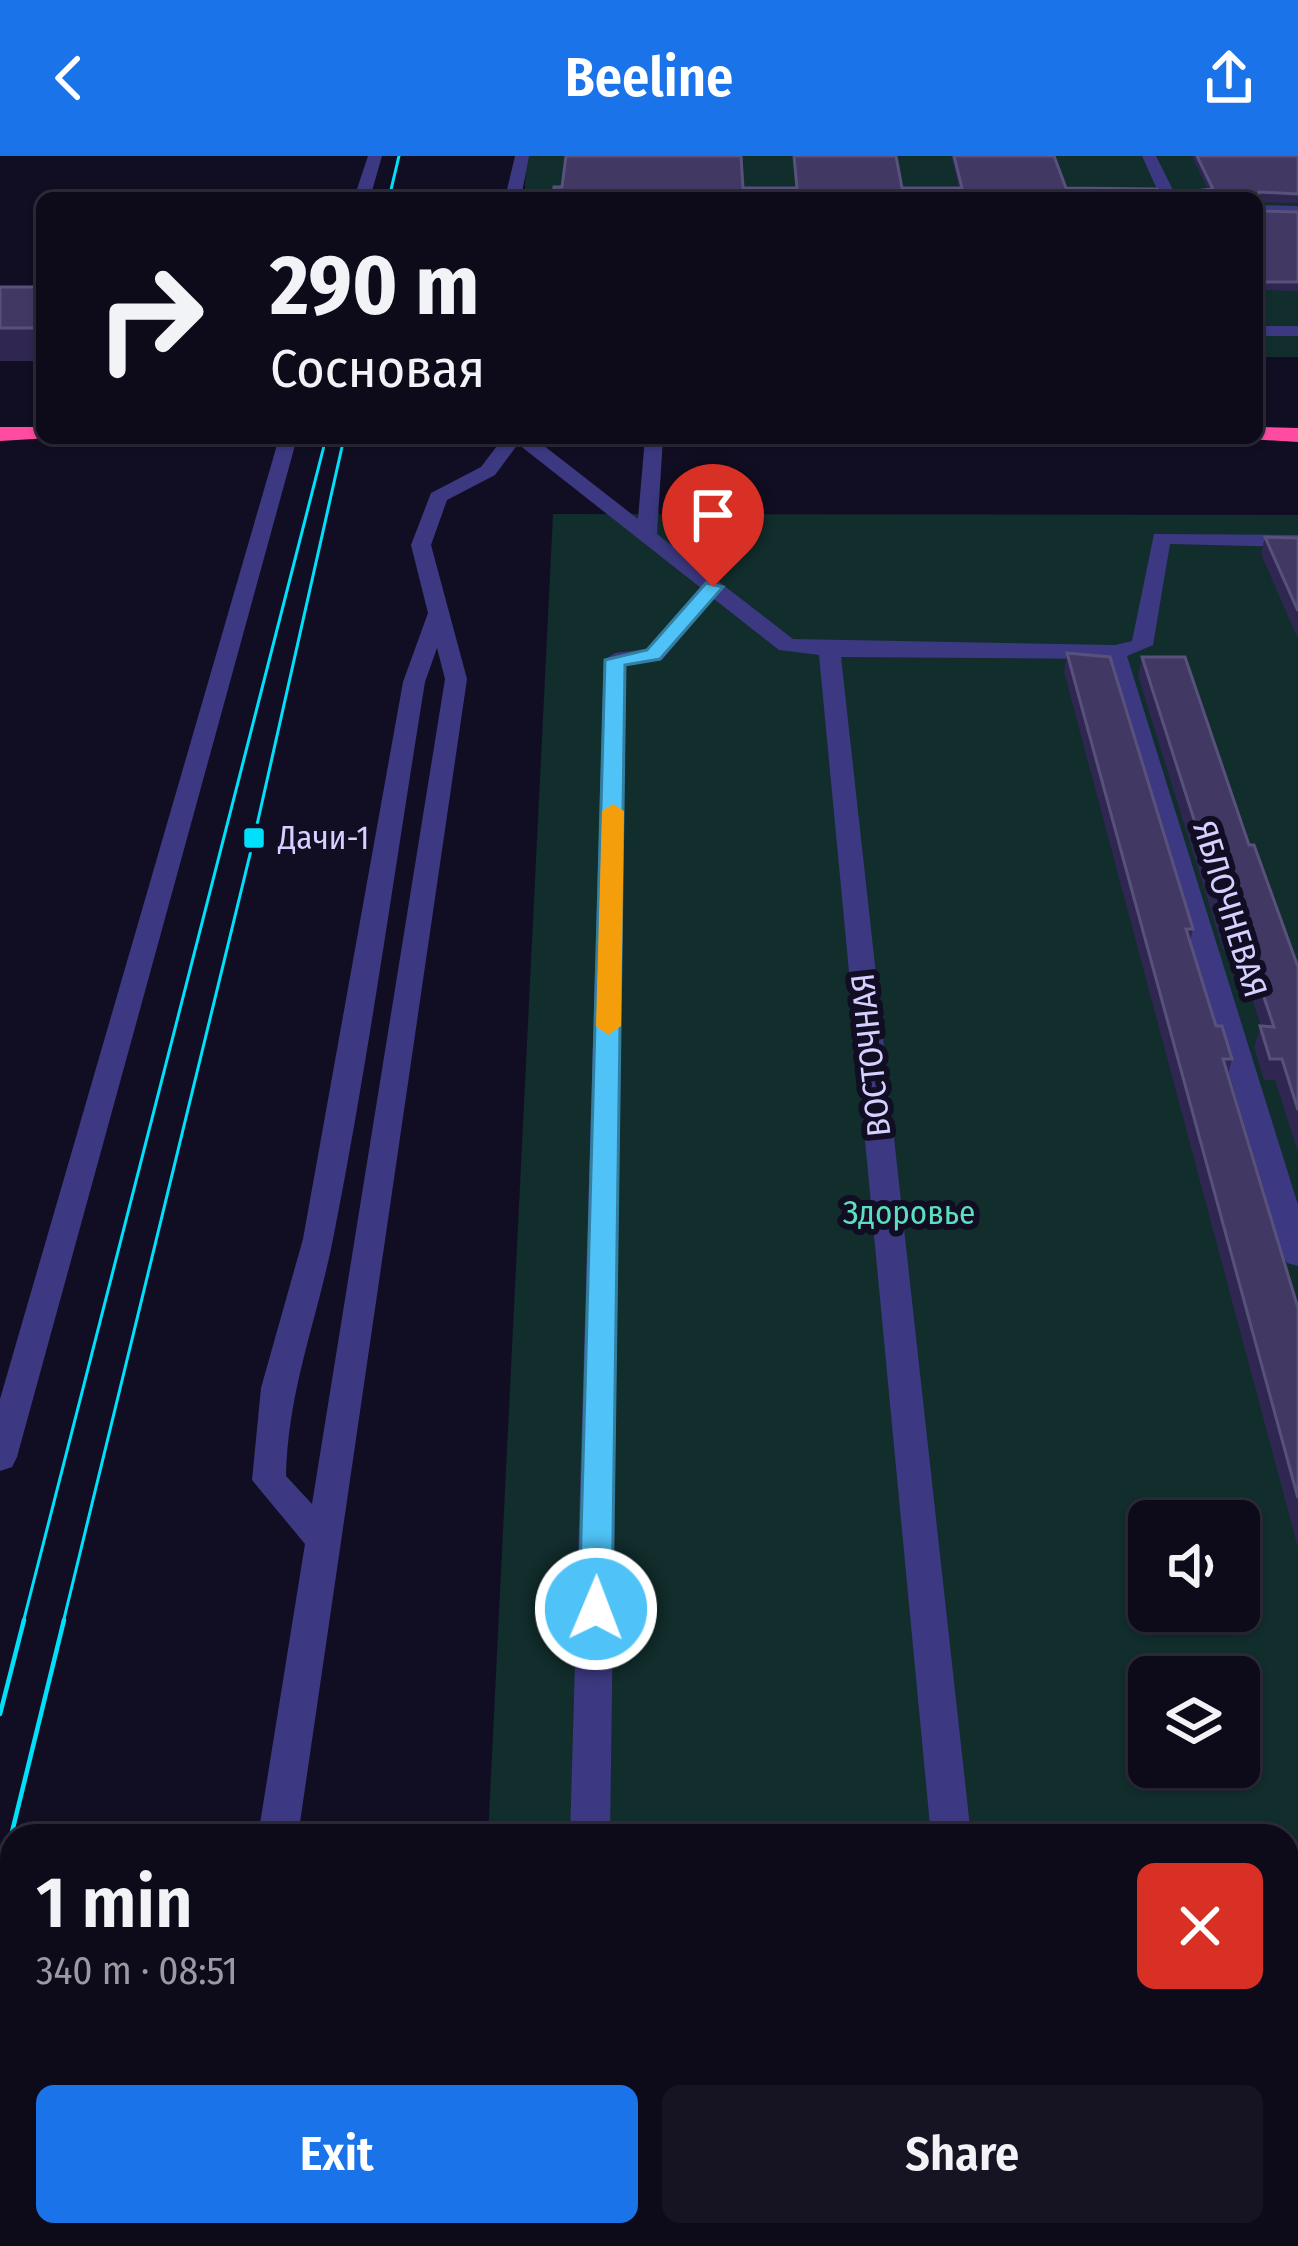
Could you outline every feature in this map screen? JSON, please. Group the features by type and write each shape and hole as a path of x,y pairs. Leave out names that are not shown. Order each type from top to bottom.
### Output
{"highway":[{"path":"0,434 36,434"},
{"path":"1263,434 1298,435"}],"street":[{"path":"364,192 375,156"},
{"path":"514,192 523,156"},
{"path":"1149,156 1166,192"},
{"path":"1263,210 1298,211"},
{"path":"1263,331 1298,331"},
{"path":"0,1457 285,444"},
{"path":"280,1824 455,679 421,545 438,497 488,471 508,444"},
{"path":"530,444 787,645 829,650 1115,652 1142,645 1161,538 1298,541"},
{"path":"647,536 654,444"},
{"path":"590,1824 615,660 653,655 713,587"},
{"path":"322,1539 269,1480 268,1436 292,1324 317,1239 414,682 439,613"},
{"name":"ВОСТОЧНАЯ","path":"829,650 950,1824"},
{"name":"ЯБЛОЧНЕВАЯ","path":"1115,652 1298,1255"}],"green space":[{"path":"527,156 1298,156 1298,357 1263,357 1263,192 524,192"},
{"name":"Здоровье","path":"553,514 1298,515 1298,1824 489,1824"}],"building":[{"path":"566,156 741,156 743,188 797,188 794,156 896,156 902,188 962,188 954,156 1054,156 1066,188 1160,192 554,192 554,187 562,187"},
{"path":"1197,156 1298,156 1298,194 1182,192 1213,189"},
{"path":"1263,211 1298,212 1298,282 1263,282"},
{"path":"0,287 36,287 36,328 0,328"},
{"path":"1265,537 1298,538 1298,611"},
{"path":"1067,653 1110,657 1193,929 1186,929 1216,1026 1222,1026 1232,1059 1223,1059 1298,1308 1298,1498"},
{"path":"1142,657 1185,657 1249,845 1254,845 1298,967 1298,1110 1282,1059 1270,1059 1260,1026 1274,1027 1241,929 1229,929"}],"tram line":[{"path":"390,192 399,156"},
{"path":"23,1623 324,444"},
{"path":"63,1623 254,838 343,444"},
{"path":"0,1714 24,1620"},
{"path":"14,1824 64,1620"}],"slow traffic":[{"path":"608,1026 613,811"}],"place":[{"name":"Дачи-1","path":"254,838"}],"route":[{"path":"596,1609 615,660 653,655 713,587"}]}
